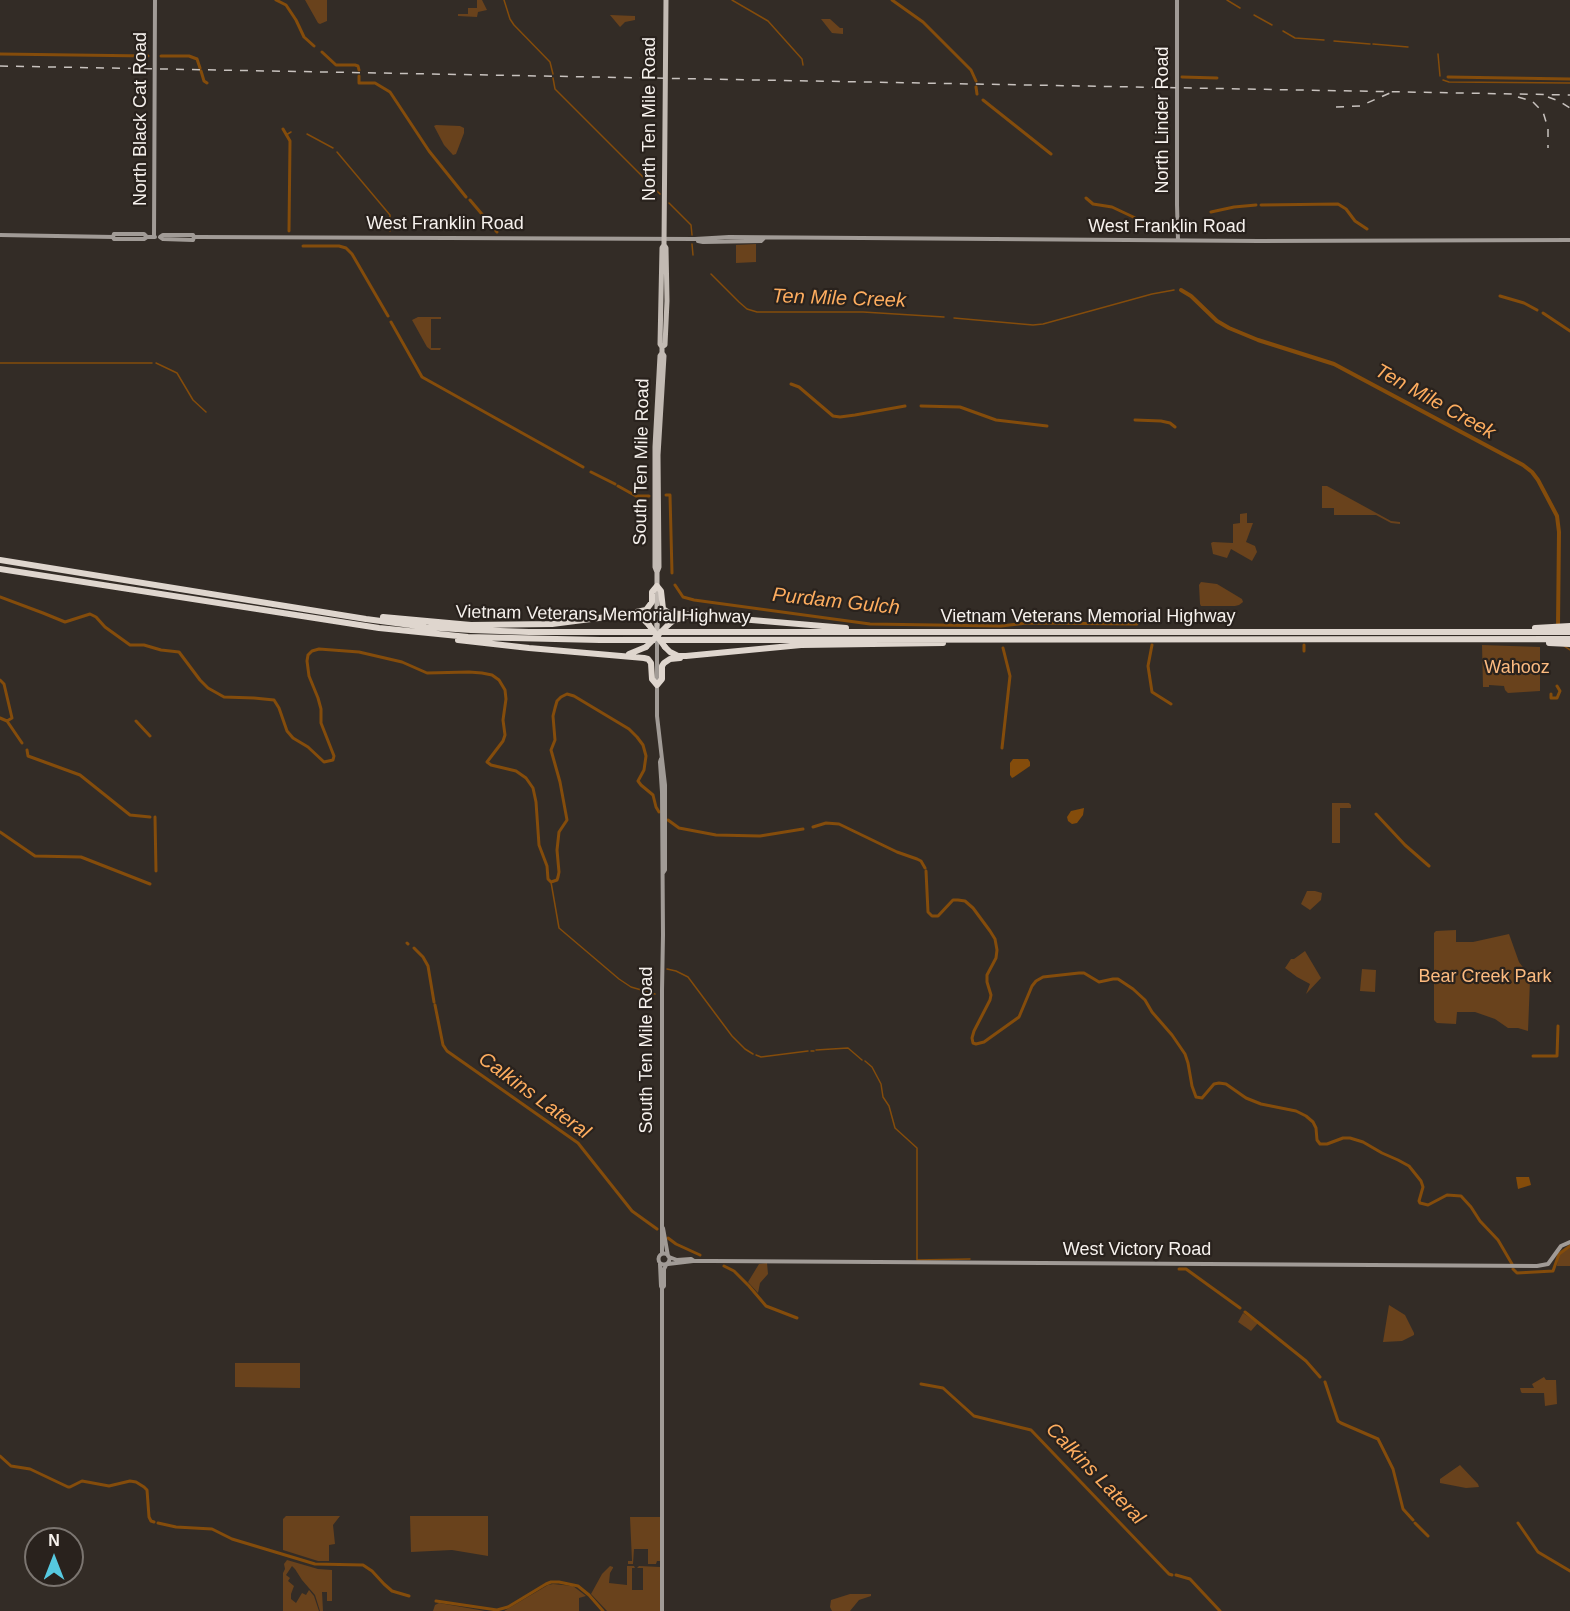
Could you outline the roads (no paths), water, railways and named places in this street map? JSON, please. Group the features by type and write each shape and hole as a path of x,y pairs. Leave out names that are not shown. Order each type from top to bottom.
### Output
{"highway":[{"name":"Vietnam Veterans Memorial Highway","path":"0,560 396,623 471,630 541,632 1570,632"},
{"name":"Vietnam Veterans Memorial Highway","path":"0,569 379,628 513,639 1570,639"},
{"path":"265,603 396,619 471,625 552,624 646,610 652,602 652,592 657,586 661,591 662,604 669,613 855,629 867,632"},
{"path":"622,615 636,616 653,625 670,652 678,656 694,656"},
{"path":"616,655 634,653 646,647 668,625 682,617 697,616"},
{"path":"1493,632 1570,626"},
{"path":"431,634 491,644 648,659 652,666 652,679 657,688"},
{"path":"657,688 662,679 662,666 666,660 694,656 801,645 1016,642 1041,639"},
{"path":"1479,639 1570,644"}],"main road":[{"name":"North Black Cat Road","path":"155,0 157,237"},
{"name":"North Ten Mile Road","path":"664,242 666,0"},
{"name":"North Linder Road","path":"1177,0 1178,240"},
{"name":"West Franklin Road","path":"0,235 113,237 114,234 144,234 147,237 193,235 194,237 664,242 729,237 1570,240"},
{"path":"733,241 755,237"},
{"name":"West Franklin Road","path":"695,239 703,242 760,241 764,238"},
{"name":"South Ten Mile Road","path":"653,625 659,567 658,456 664,356 660,344 664,242"},
{"name":"South Ten Mile Road","path":"657,634 657,704 661,759 665,779 662,1254 658,1258 660,1264"},
{"name":"South Ten Mile Road","path":"662,1227 669,1257"},
{"name":"West Victory Road","path":"660,1264 694,1261 1537,1266 1548,1263 1561,1246 1570,1242"},
{"name":"West Victory Road","path":"662,1254 677,1260 691,1259 694,1261"},
{"path":"662,1288 664,1269 669,1257"},
{"path":"660,1264 662,1288 662,1611"}],"waterway":[{"path":"276,0 286,5 304,37 314,46"},
{"name":"Ten Mile Creek","path":"504,0 510,19 550,62 553,74"},
{"path":"732,0 768,21 802,59 803,65"},
{"path":"892,0 923,22 971,70 976,81"},
{"path":"1227,0 1240,8"},
{"path":"1254,15 1272,25"},
{"path":"1283,31 1295,38 1324,40"},
{"path":"1334,41 1370,44"},
{"path":"1373,44 1408,47"},
{"path":"322,52 336,65 355,65 359,70"},
{"path":"0,54 148,56"},
{"path":"1438,54 1440,76"},
{"name":"Purdam Gulch","path":"161,56 189,56 197,59 200,68"},
{"name":"Purdam Gulch","path":"201,71 207,83"},
{"path":"359,76 359,83 375,83 390,92 429,151 466,197"},
{"path":"1182,77 1217,78"},
{"path":"1448,77 1570,79"},
{"name":"Ten Mile Creek","path":"553,78 555,89 660,194"},
{"path":"1443,80 1449,82 1570,83"},
{"path":"976,87 977,94"},
{"path":"983,100 1051,154"},
{"name":"Purdam Gulch","path":"283,129 290,141 289,231"},
{"name":"Purdam Gulch","path":"286,135 291,132"},
{"path":"307,134 333,148"},
{"path":"337,152 390,215 390,231"},
{"path":"1086,198 1093,204 1112,207 1146,223 1173,225"},
{"path":"470,200 497,232"},
{"name":"Ten Mile Creek","path":"669,203 691,225 692,235"},
{"path":"1261,205 1338,204 1367,229"},
{"path":"1211,212 1256,205"},
{"name":"Ten Mile Creek","path":"692,244 693,255"},
{"name":"Purdam Gulch","path":"303,246 346,248 352,254 388,316"},
{"name":"Ten Mile Creek","path":"711,274 747,309 757,312 863,312 944,317"},
{"name":"Ten Mile Creek","path":"954,318 1043,324 1174,290"},
{"name":"Ten Mile Creek","path":"1181,290 1191,296 1217,321 1229,328 1258,340 1334,364 1523,465 1532,472 1557,516 1559,532 1558,626"},
{"path":"1500,296 1524,303 1537,310"},
{"path":"1543,313 1570,331"},
{"name":"Purdam Gulch","path":"391,322 422,377 583,467"},
{"path":"0,363 152,363"},
{"path":"156,363 177,373 193,400 206,412"},
{"path":"791,384 799,387 833,416 855,415 905,406"},
{"path":"921,406 960,407 996,420 1047,426"},
{"path":"1135,420 1161,421 1175,427"},
{"name":"Purdam Gulch","path":"591,472 615,484"},
{"name":"Purdam Gulch","path":"618,486 636,496 649,496"},
{"name":"Purdam Gulch","path":"666,495 670,495 672,573"},
{"name":"Purdam Gulch","path":"675,585 683,597 694,600 870,624 1001,626 1027,623 1137,624"},
{"path":"0,597 65,622 90,614 130,645 144,645 179,652 200,680 208,688 224,697 274,700 287,731 324,762 333,760 334,756 321,723 321,709 309,676 307,661 312,651 319,649 359,652 402,662 427,673 469,672 492,675 499,680 505,690 503,720 505,735 487,762 516,771 526,778 533,788 539,845 547,866 548,879 551,882 557,880 558,877 559,832 567,820 551,750 555,740 553,716 557,701 561,697 567,694 574,696 629,729 637,737 643,745 646,756 644,770 638,781 653,795 659,812"},
{"path":"1152,645 1148,666 1152,692 1171,704"},
{"path":"1304,645 1304,651"},
{"name":"Ten Mile Creek","path":"1564,646 1570,650"},
{"name":"Purdam Gulch","path":"1002,748 1010,676 1003,648"},
{"path":"0,680 4,684 12,718 7,721 0,718"},
{"path":"1551,694 1551,698 1557,698 1560,691 1557,686"},
{"path":"7,721 22,743"},
{"name":"Calkins Lateral","path":"136,721 150,736"},
{"path":"27,750 28,756 80,775 130,815 150,817"},
{"path":"1376,814 1405,845 1429,866"},
{"path":"155,817 156,871"},
{"path":"668,820 679,828 716,835 760,836 803,829"},
{"path":"813,827 826,823 839,824 921,861 925,868"},
{"path":"0,832 35,856 81,857 150,884"},
{"path":"926,871 928,912 932,916 938,916 953,900 965,901 973,908 995,939 996,958 987,975 990,1000 974,1031 973,1043 984,1042 1019,1017 1032,986 1043,977 1084,973 1099,982 1118,979 1145,1000 1185,1054 1196,1097 1202,1098 1214,1084 1226,1084 1246,1098 1261,1104 1296,1111 1306,1116 1313,1122 1320,1144 1350,1138 1398,1160 1409,1166 1421,1181 1423,1187 1420,1203 1428,1205 1447,1195 1461,1196 1498,1240 1512,1264"},
{"path":"551,882 559,928 619,979 631,987 655,994"},
{"name":"Calkins Lateral","path":"414,948 428,966 434,1002"},
{"path":"667,969 688,977 732,1036 753,1054"},
{"name":"Calkins Lateral","path":"435,1005 443,1045 447,1051 578,1143 632,1211 657,1229"},
{"path":"1533,1056 1557,1056 1558,1026"},
{"path":"816,1050 848,1048 862,1060"},
{"path":"756,1055 761,1057 808,1051"},
{"path":"865,1061 872,1067 881,1084 883,1097 889,1106 895,1128 917,1148 917,1260 970,1259"},
{"name":"Calkins Lateral","path":"668,1238 700,1255"},
{"path":"1513,1269 1517,1273 1553,1271 1559,1254 1570,1246"},
{"name":"Calkins Lateral","path":"724,1266 734,1271 766,1306 797,1318"},
{"path":"1179,1269 1186,1269 1240,1308"},
{"path":"1245,1312 1306,1361 1320,1377"},
{"path":"1325,1382 1338,1421 1378,1439 1393,1469 1403,1509 1413,1520"},
{"name":"Calkins Lateral","path":"921,1384 943,1388 974,1416 1031,1430 1172,1575"},
{"path":"0,1456 11,1466 30,1469 68,1487 82,1481 109,1486 130,1481 136,1482 147,1490 149,1517 154,1522"},
{"path":"158,1523 176,1527 212,1529 232,1539 315,1564 363,1565 392,1591 409,1596"},
{"path":"1415,1523 1428,1536"},
{"path":"1518,1523 1538,1552 1570,1571"},
{"name":"Calkins Lateral","path":"1176,1575 1190,1579 1220,1611"},
{"path":"436,1601 497,1610 508,1607 546,1584 559,1582 578,1586 603,1611"}],"railway":[{"path":"0,66 1570,95"},
{"path":"1336,107 1360,106 1390,93"},
{"path":"1518,97 1532,101 1543,112 1548,128 1548,148"},
{"path":"1548,97 1570,108"}],"park label":[{"name":"Wahooz","path":"1517,668"},
{"name":"Bear Creek Park","path":"1485,977"}]}
